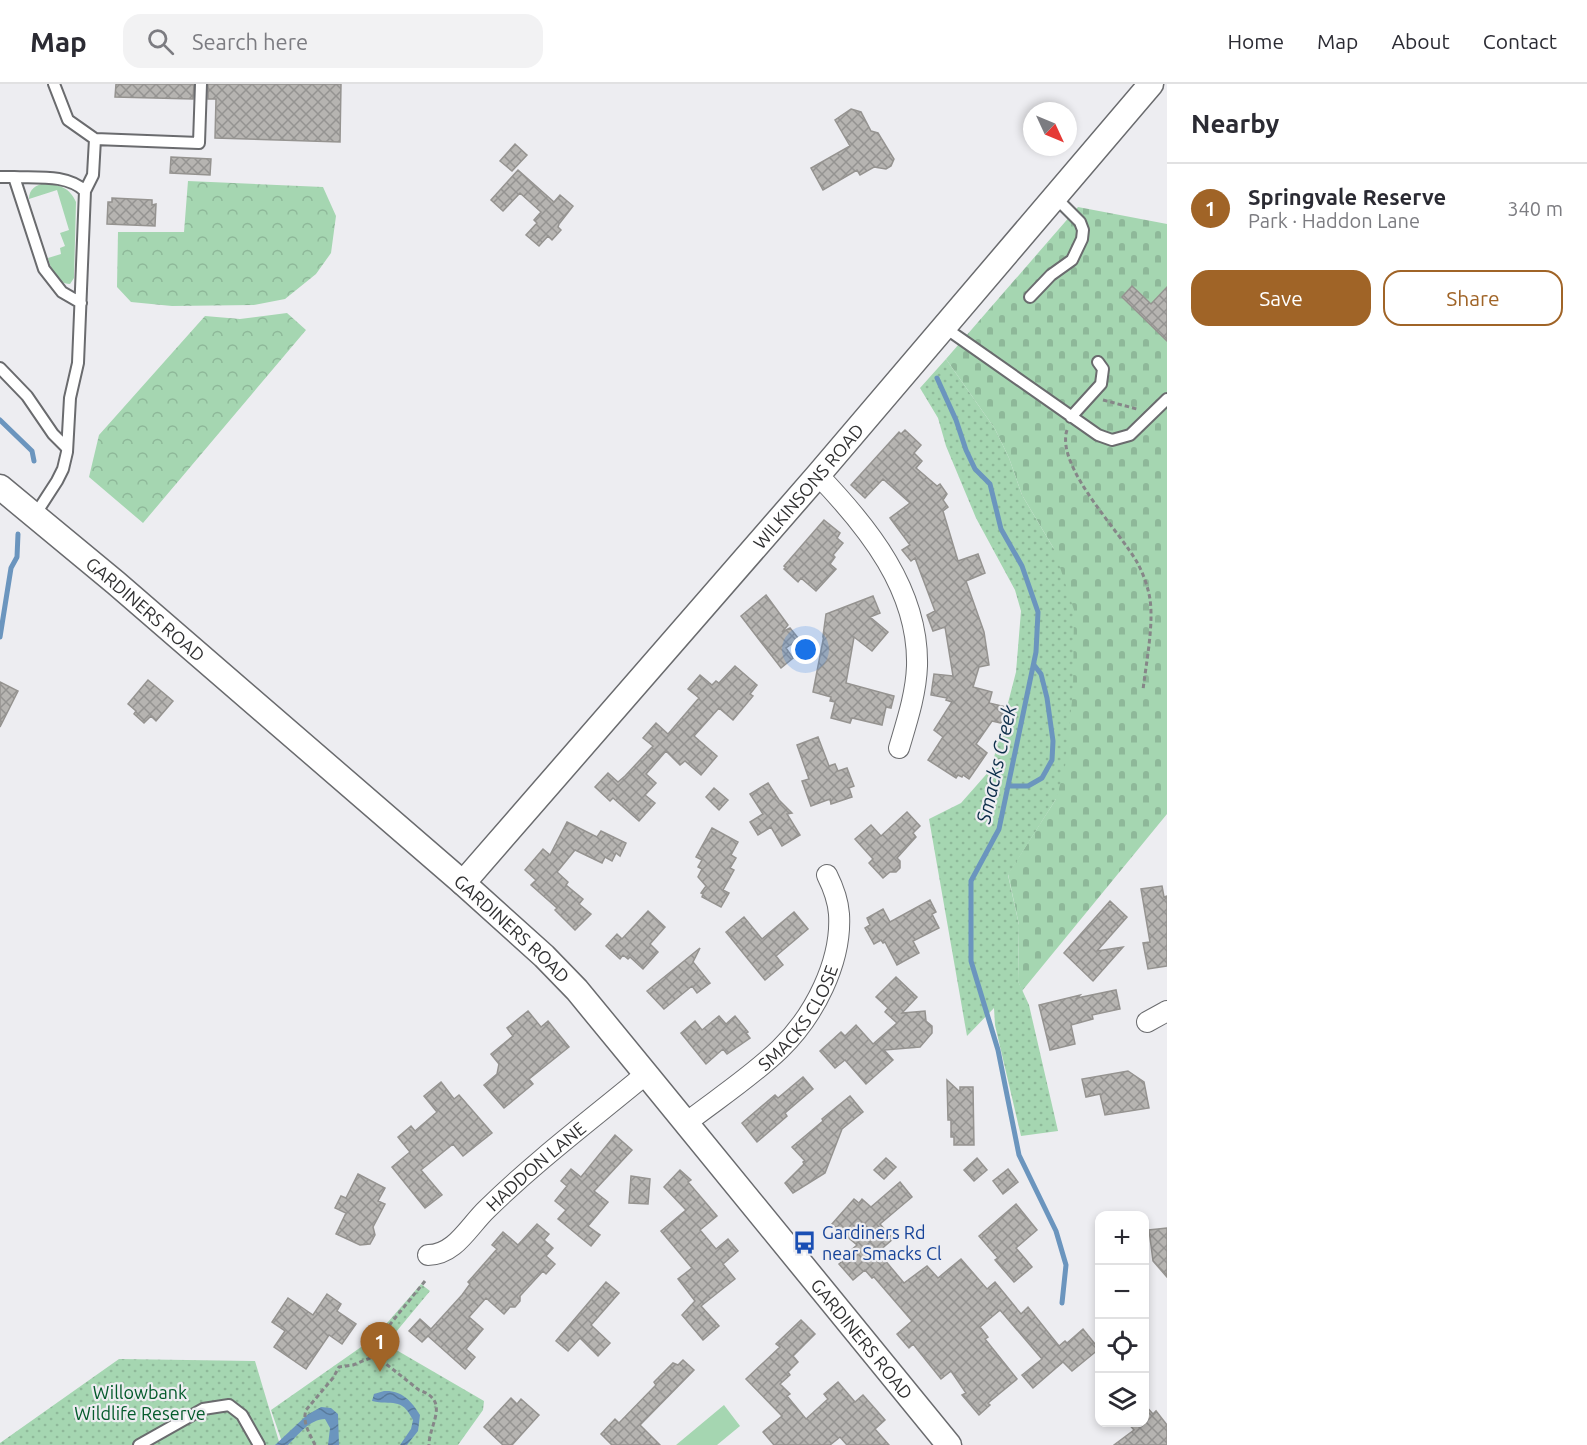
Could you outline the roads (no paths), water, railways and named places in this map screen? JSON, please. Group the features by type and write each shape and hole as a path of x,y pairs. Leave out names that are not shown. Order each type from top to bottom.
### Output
{"street":[{"name":"WILKINSONS ROAD","path":"463,883 818,475 1150,84"},
{"path":"818,475 847,507 885,559 910,610 917,647 917,669 899,748"},
{"name":"GARDINERS ROAD","path":"0,487 463,883 552,964 577,990 949,1445"},
{"name":"SMACKS CLOSE","path":"686,1123 759,1068 781,1048 813,1005 835,954 839,928 836,898 826,874"},
{"path":"1147,1022 1167,1011"},
{"name":"HADDON LANE","path":"428,1255 439,1255 453,1246 505,1192 646,1074"}],"lane":[{"path":"54,84 68,120 95,139 199,143 201,84"},
{"path":"35,515 63,469 70,398 78,363 86,191 93,175 95,139"},
{"path":"0,177 56,178 74,182 86,191"},
{"path":"14,177 44,269 62,292 81,303"},
{"path":"1030,297 1052,275 1072,260 1082,238 1083,230 1080,222 1055,197"},
{"path":"944,327 1071,417 1098,435 1112,441 1130,435 1167,399"},
{"path":"1071,417 1101,384 1104,376 1103,369 1098,362"},
{"path":"0,368 27,396 53,434 66,447"},
{"path":"139,1445 202,1408 229,1405 242,1415 258,1445"}],"water":[{"path":"384,1391 396,1392 405,1397 420,1415 418,1431 407,1445 400,1445 411,1429 413,1420 409,1412 400,1405 372,1401 374,1394"},
{"path":"321,1407 331,1408 338,1414 339,1445 328,1445 330,1428 325,1419 309,1425 288,1445 275,1445 307,1415"}],"waterway":[{"name":"Smacks Creek","path":"937,378 975,469 990,484 1001,529 1022,566 1038,612 1036,652 999,829 971,881 971,961 998,1050 1019,1155 1056,1231 1066,1265 1062,1303"},
{"path":"0,420 32,451 34,461"},
{"path":"0,637 11,568 17,557 18,534"},
{"path":"1009,786 1028,786 1042,778 1052,760 1053,741 1047,698 1041,674 1034,665"}],"place":[{"name":"Gardiners Rd near Smacks Cl","path":"804,1242"},
{"name":"Springvale Reserve","path":"380,1372"}],"park label":[{"name":"Willowbank Wildlife Reserve","path":"140,1402"}]}
